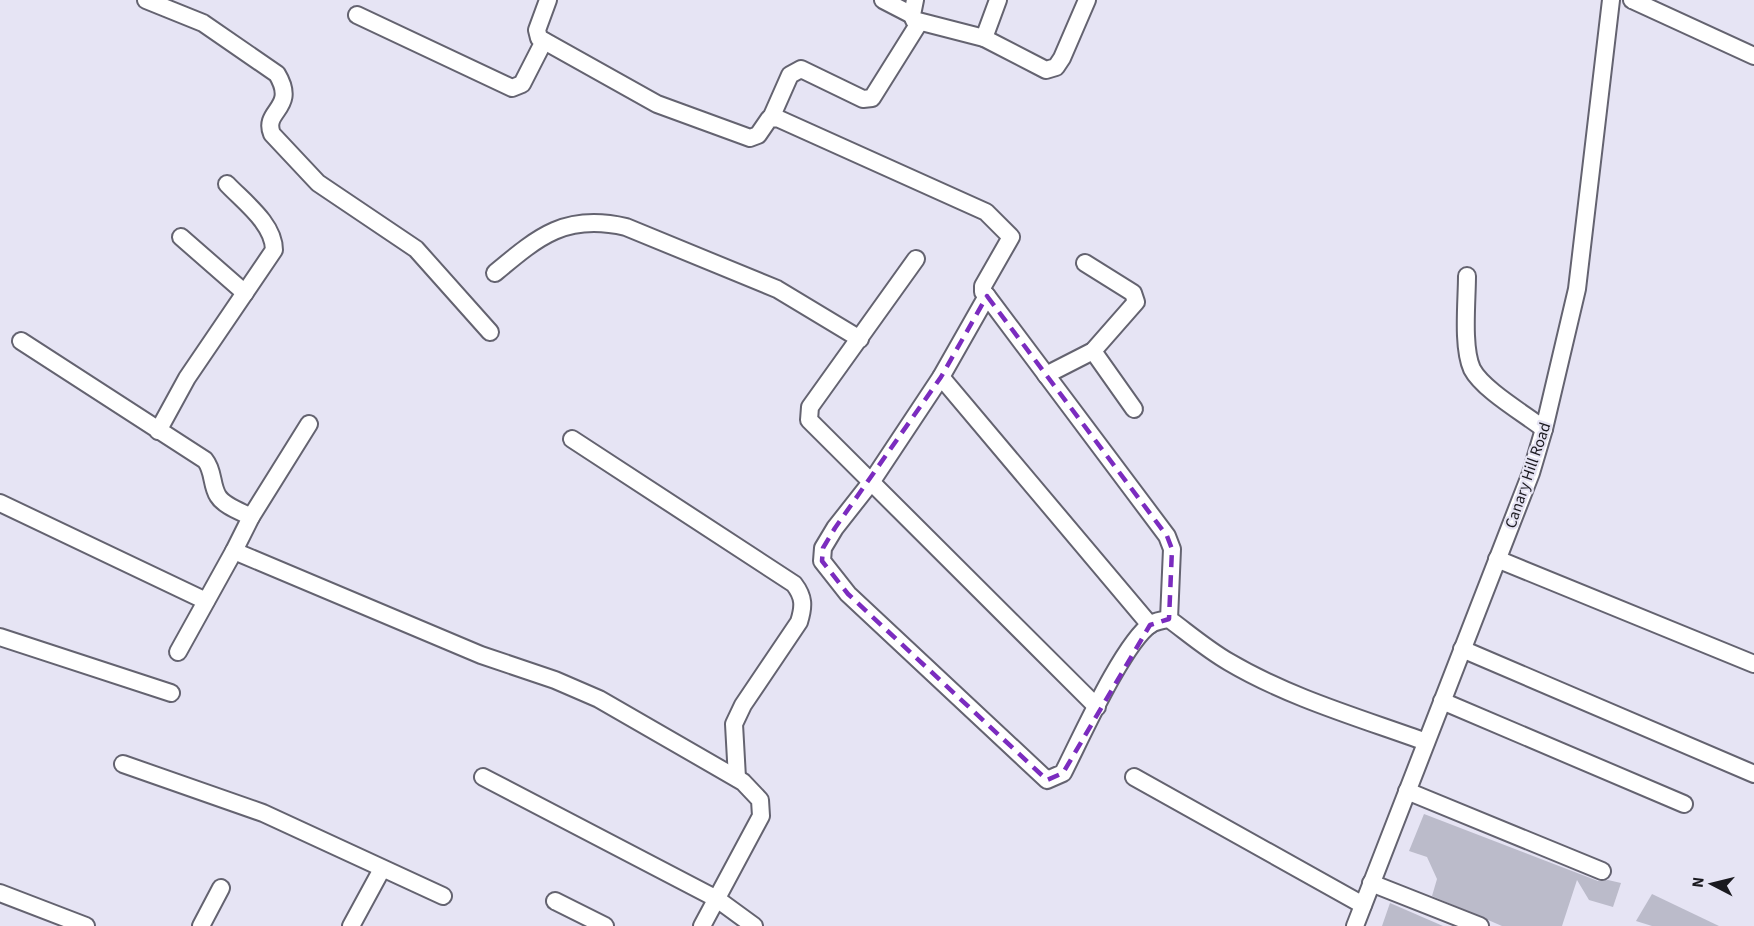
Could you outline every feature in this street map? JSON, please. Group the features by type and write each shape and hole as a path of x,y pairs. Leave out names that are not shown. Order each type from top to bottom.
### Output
{"street":[{"path":"146,0 203,23 277,74 284,86 285,98 271,119 272,134 326,189 416,249 490,332"},
{"path":"548,0 537,36 657,104 747,138 758,135 771,118 790,75 801,69 863,99 872,98 915,12"},
{"path":"883,0 984,38 1046,70 1050,70 1062,58 1087,0"},
{"path":"984,38 998,0"},
{"name":"Canary Hill Road","path":"1355,926 1531,473 1544,429 1577,289 1611,0"},
{"path":"1632,0 1754,56"},
{"path":"357,15 512,88 522,84 544,40"},
{"path":"771,118 777,118 974,206 998,221 1010,234 1011,240 983,286 983,292 1167,536 1172,549 1168,619"},
{"path":"158,432 187,378 274,250 274,237 227,184"},
{"path":"495,273 533,241 554,229 578,223 603,222 626,227 777,289 860,339"},
{"path":"181,237 245,293"},
{"path":"916,259 810,407 808,416 810,422 872,481 1097,707"},
{"path":"1046,375 1094,351 1134,306 1136,298 1133,293 1085,263"},
{"path":"1467,276 1468,352 1472,369 1482,381 1544,429"},
{"path":"987,296 941,376 872,481 844,513 821,553 824,565 848,594 1047,780 1063,773 1120,665 1150,625 1168,619"},
{"path":"21,341 158,432 205,460 210,467 216,494 221,500 251,517"},
{"path":"1094,351 1134,409"},
{"path":"941,376 1150,625"},
{"path":"178,652 251,517 309,424"},
{"path":"572,439 794,584 802,594 803,607 799,622 743,705 734,724 737,778"},
{"path":"0,503 206,601"},
{"path":"234,551 470,650 555,680 599,699 737,778 760,800 761,816 702,926"},
{"path":"1497,559 1754,664"},
{"path":"1168,619 1228,661 1258,678 1426,742"},
{"path":"0,637 171,693"},
{"path":"1462,649 1754,774"},
{"path":"1442,701 1684,804"},
{"path":"123,764 263,813 443,896"},
{"path":"483,777 717,899 754,926"},
{"path":"1134,777 1363,905"},
{"path":"1407,791 1602,871"},
{"path":"351,926 382,869"},
{"path":"1371,883 1480,926"},
{"path":"201,926 221,888"},
{"path":"0,893 86,926"},
{"path":"555,901 605,926"}],"highlighted area":[{"path":"987,296 1167,536 1172,549 1169,619 1150,625 1063,773 1047,780 848,594 822,561 823,548 835,528 941,377"}],"building":[{"path":"1424,814 1598,881 1608,880 1621,883 1613,907 1589,900 1577,880 1562,926 1502,926 1432,896 1437,879 1427,857 1409,851"},
{"path":"1652,894 1719,926 1652,926 1636,921"},
{"path":"1390,903 1443,926 1382,926"}]}
